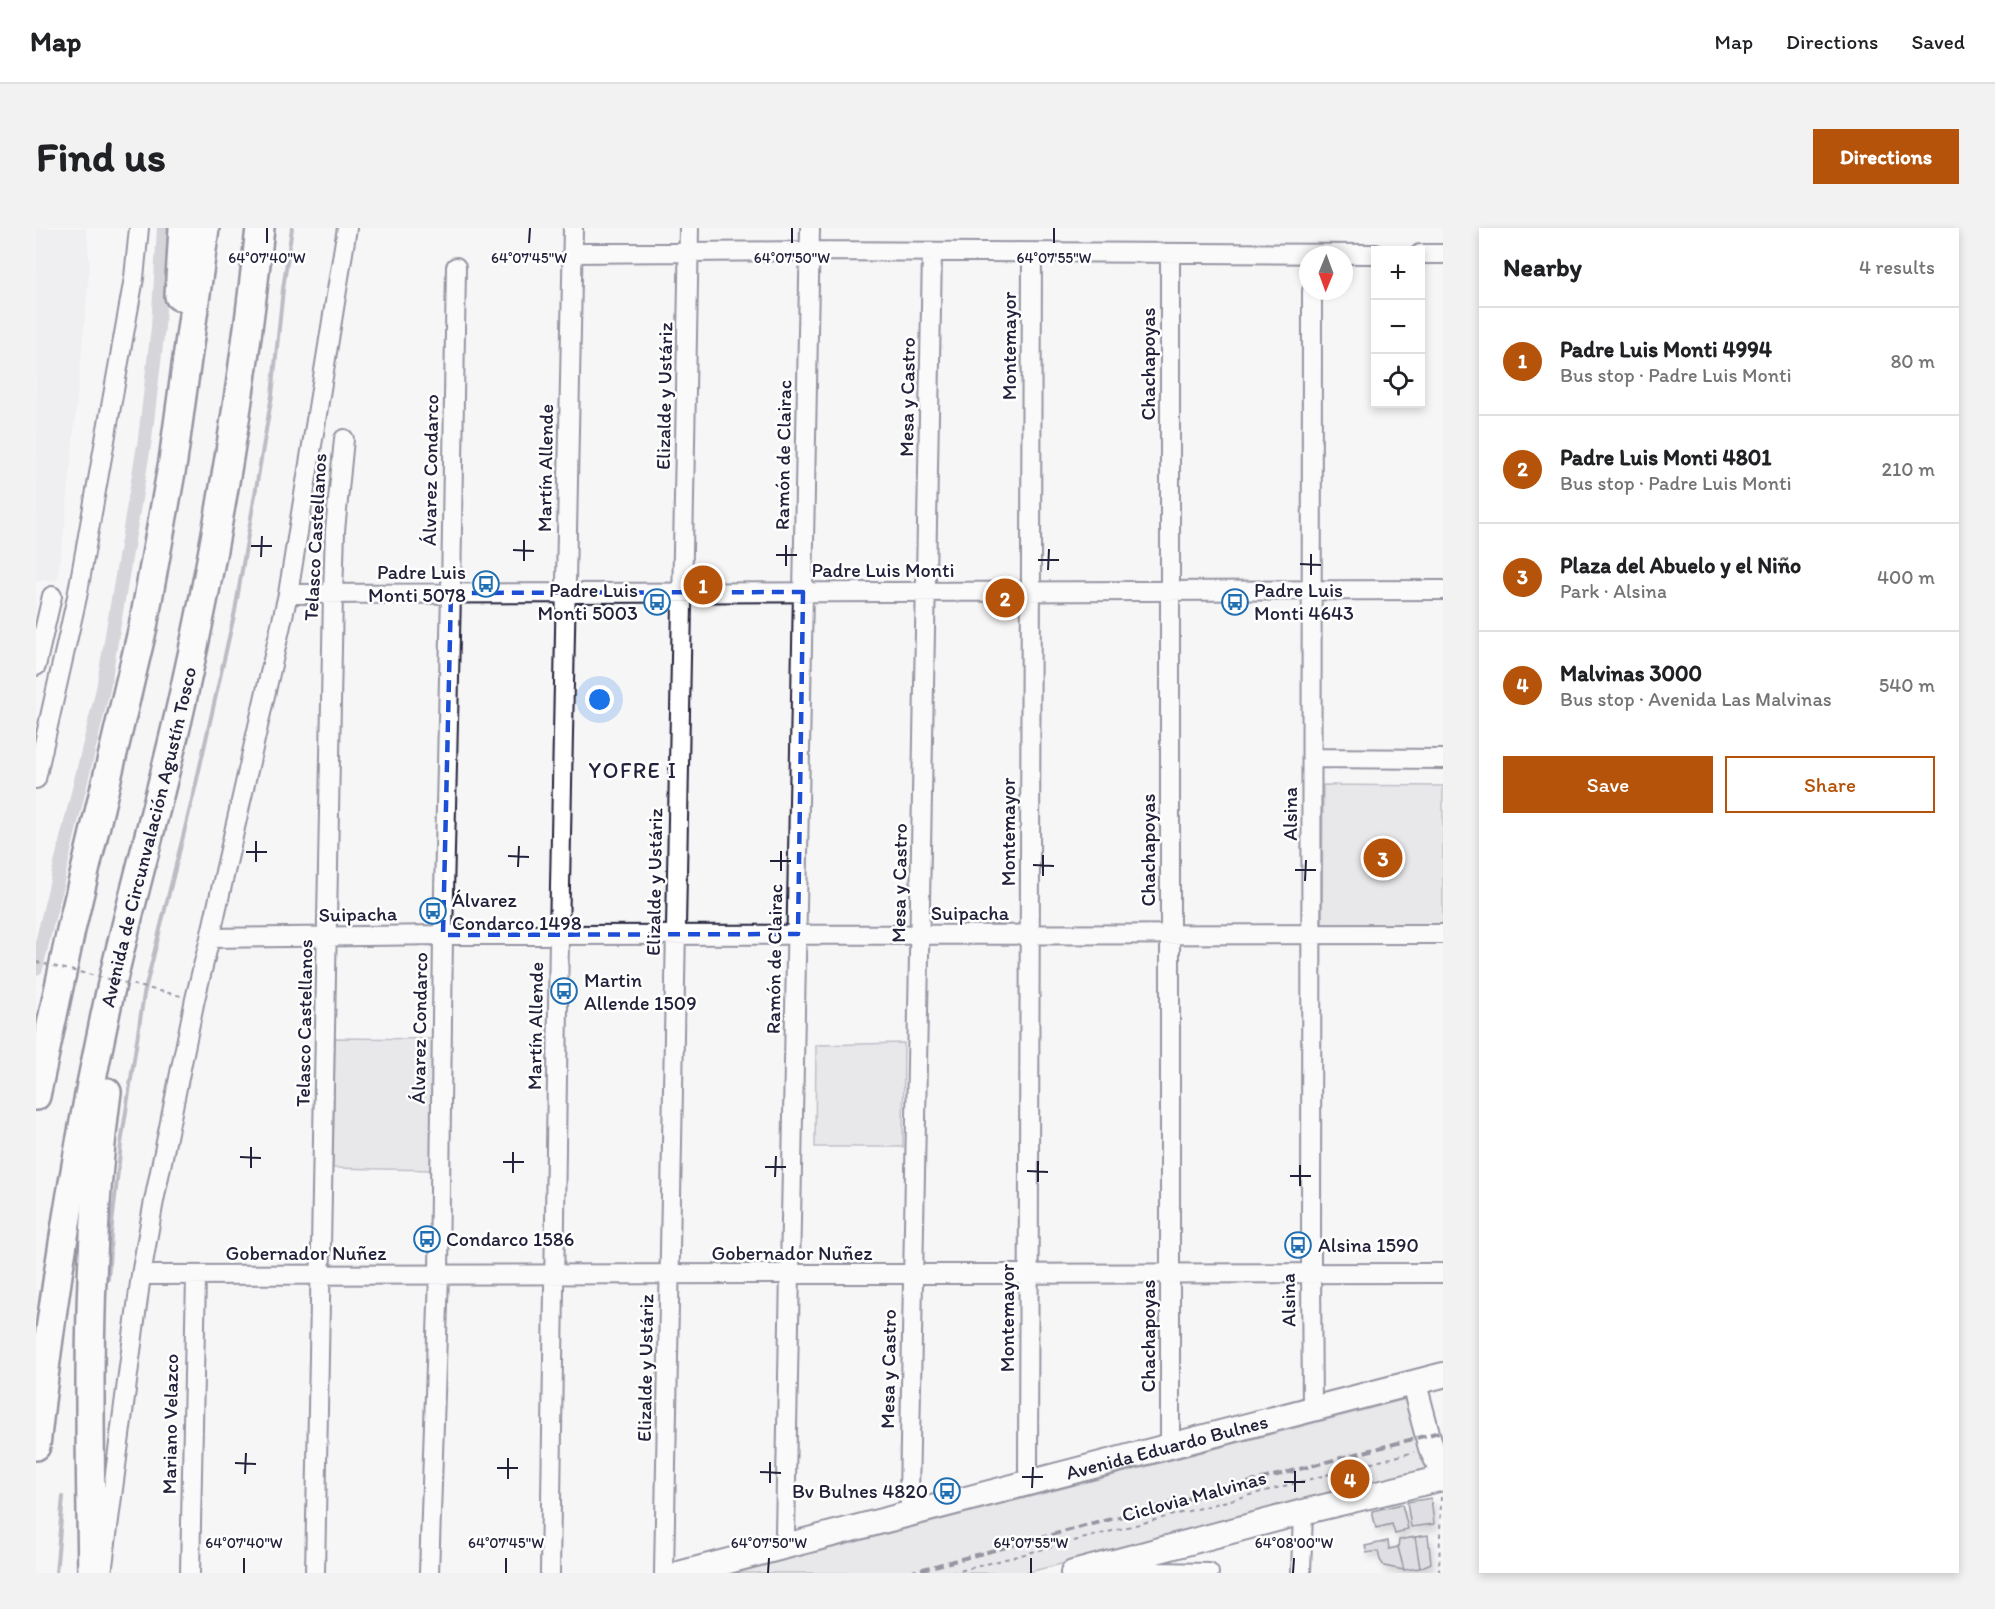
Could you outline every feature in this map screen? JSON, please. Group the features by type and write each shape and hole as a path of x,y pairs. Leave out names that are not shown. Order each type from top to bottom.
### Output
{"highway":[{"path":"153,578 161,436 179,292 183,228"},
{"path":"36,1096 56,996 153,578 184,387 205,228"},
{"name":"Avenida de Circunvalación Agustín Tosco","path":"36,1446 59,1273 90,1094 120,950 182,702 211,560 231,442 260,228"},
{"path":"211,560 250,414 274,228"},
{"path":"92,1573 91,1301 103,1121 123,1008 167,823 182,702"},
{"path":"36,1024 78,841 121,716"}],"main road":[{"name":"Avenida Eduardo Bulnes","path":"682,1573 1443,1375"},
{"path":"1073,1573 1106,1565 1159,1565 1303,1512 1442,1476 1431,1448 1414,1384"}],"street":[{"path":"36,779 77,597 134,278 139,228"},
{"path":"102,1573 141,1275 153,1206 188,1033 288,594 347,228"},
{"name":"Martín Allende","path":"550,1573 553,1275 573,228"},
{"name":"Elizalde y Ustáriz","path":"664,1573 689,228"},
{"name":"Ramón de Clairac","path":"789,1545 785,1533 810,228"},
{"path":"572,253 810,251 1299,255"},
{"name":"Mesa y Castro","path":"912,1513 909,1497 912,1275 932,253"},
{"name":"Chachapoyas","path":"1170,253 1170,1447"},
{"name":"Montemayor","path":"1030,1483 1028,1469 1032,254"},
{"path":"1353,254 1371,254"},
{"path":"1425,254 1443,254"},
{"name":"Álvarez Condarco","path":"429,1573 439,1275 456,267"},
{"name":"Alsina","path":"1312,300 1312,1409"},
{"name":"Telasco Castellanos","path":"315,1573 333,594 335,531 344,439"},
{"name":"Padre Luis Monti","path":"288,594 1443,590"},
{"path":"36,666 44,596 77,597"},
{"path":"1312,758 1443,759"},
{"name":"Suipacha","path":"210,938 443,935 1443,934"},
{"name":"Gobernador Nuñez","path":"141,1275 1443,1273"},
{"name":"Mariano Velazco","path":"190,1573 196,1276"},
{"path":"1301,1573 1303,1512"},
{"path":"1159,1565 1209,1573"}],"path":[{"path":"36,962 181,996"},
{"name":"Ciclovia Malvinas","path":"952,1573 1431,1448"},
{"path":"1439,1573 1442,1476"}],"highlighted area":[{"path":"803,592 798,934 443,935 451,593"}],"shaded area":[{"path":"36,228 86,228 90,265 65,525 57,580 36,580"},
{"path":"1323,785 1443,786 1443,930 1322,929"},
{"path":"335,1038 435,1039 433,1170 333,1168"},
{"path":"904,1043 903,1147 815,1147 816,1045"},
{"path":"1406,1399 1428,1459 1425,1473 1025,1573 736,1573"}],"building":[{"path":"1431,1498 1434,1524 1411,1527 1407,1502"},
{"path":"1402,1504 1408,1529 1395,1534 1392,1524 1376,1528 1372,1511"},
{"path":"1428,1535 1431,1563 1420,1568 1415,1537"},
{"path":"1415,1537 1420,1568 1404,1570 1398,1547 1399,1540"},
{"path":"1388,1541 1389,1549 1398,1547 1404,1570 1384,1566 1378,1551 1367,1553 1365,1546"}],"waterway":[{"path":"36,968 103,689 145,439 158,327 164,228"},
{"path":"108,1279 121,1144 144,994 195,788 235,611 272,395 292,228"},
{"path":"56,1573 63,1497"}],"railway":[{"path":"908,1573 1443,1431"}],"place":[{"name":"Padre Luis Monti 5078","path":"486,584"},
{"name":"Padre Luis Monti 4994","path":"703,585"},
{"name":"Padre Luis Monti 4801","path":"1005,598"},
{"name":"Padre Luis Monti 5003","path":"657,602"},
{"name":"Padre Luis Monti 4643","path":"1235,602"},
{"name":"Plaza del Abuelo y el Niño","path":"1383,858"},
{"name":"Álvarez Condarco 1498","path":"433,911"},
{"name":"Martin Allende 1509","path":"564,991"},
{"name":"Condarco 1586","path":"427,1239"},
{"name":"Alsina 1590","path":"1298,1245"},
{"name":"Malvinas 3000","path":"1350,1479"},
{"name":"Bv Bulnes 4820","path":"947,1491"}],"district":[{"name":"YOFRE I","path":"633,770"}]}
